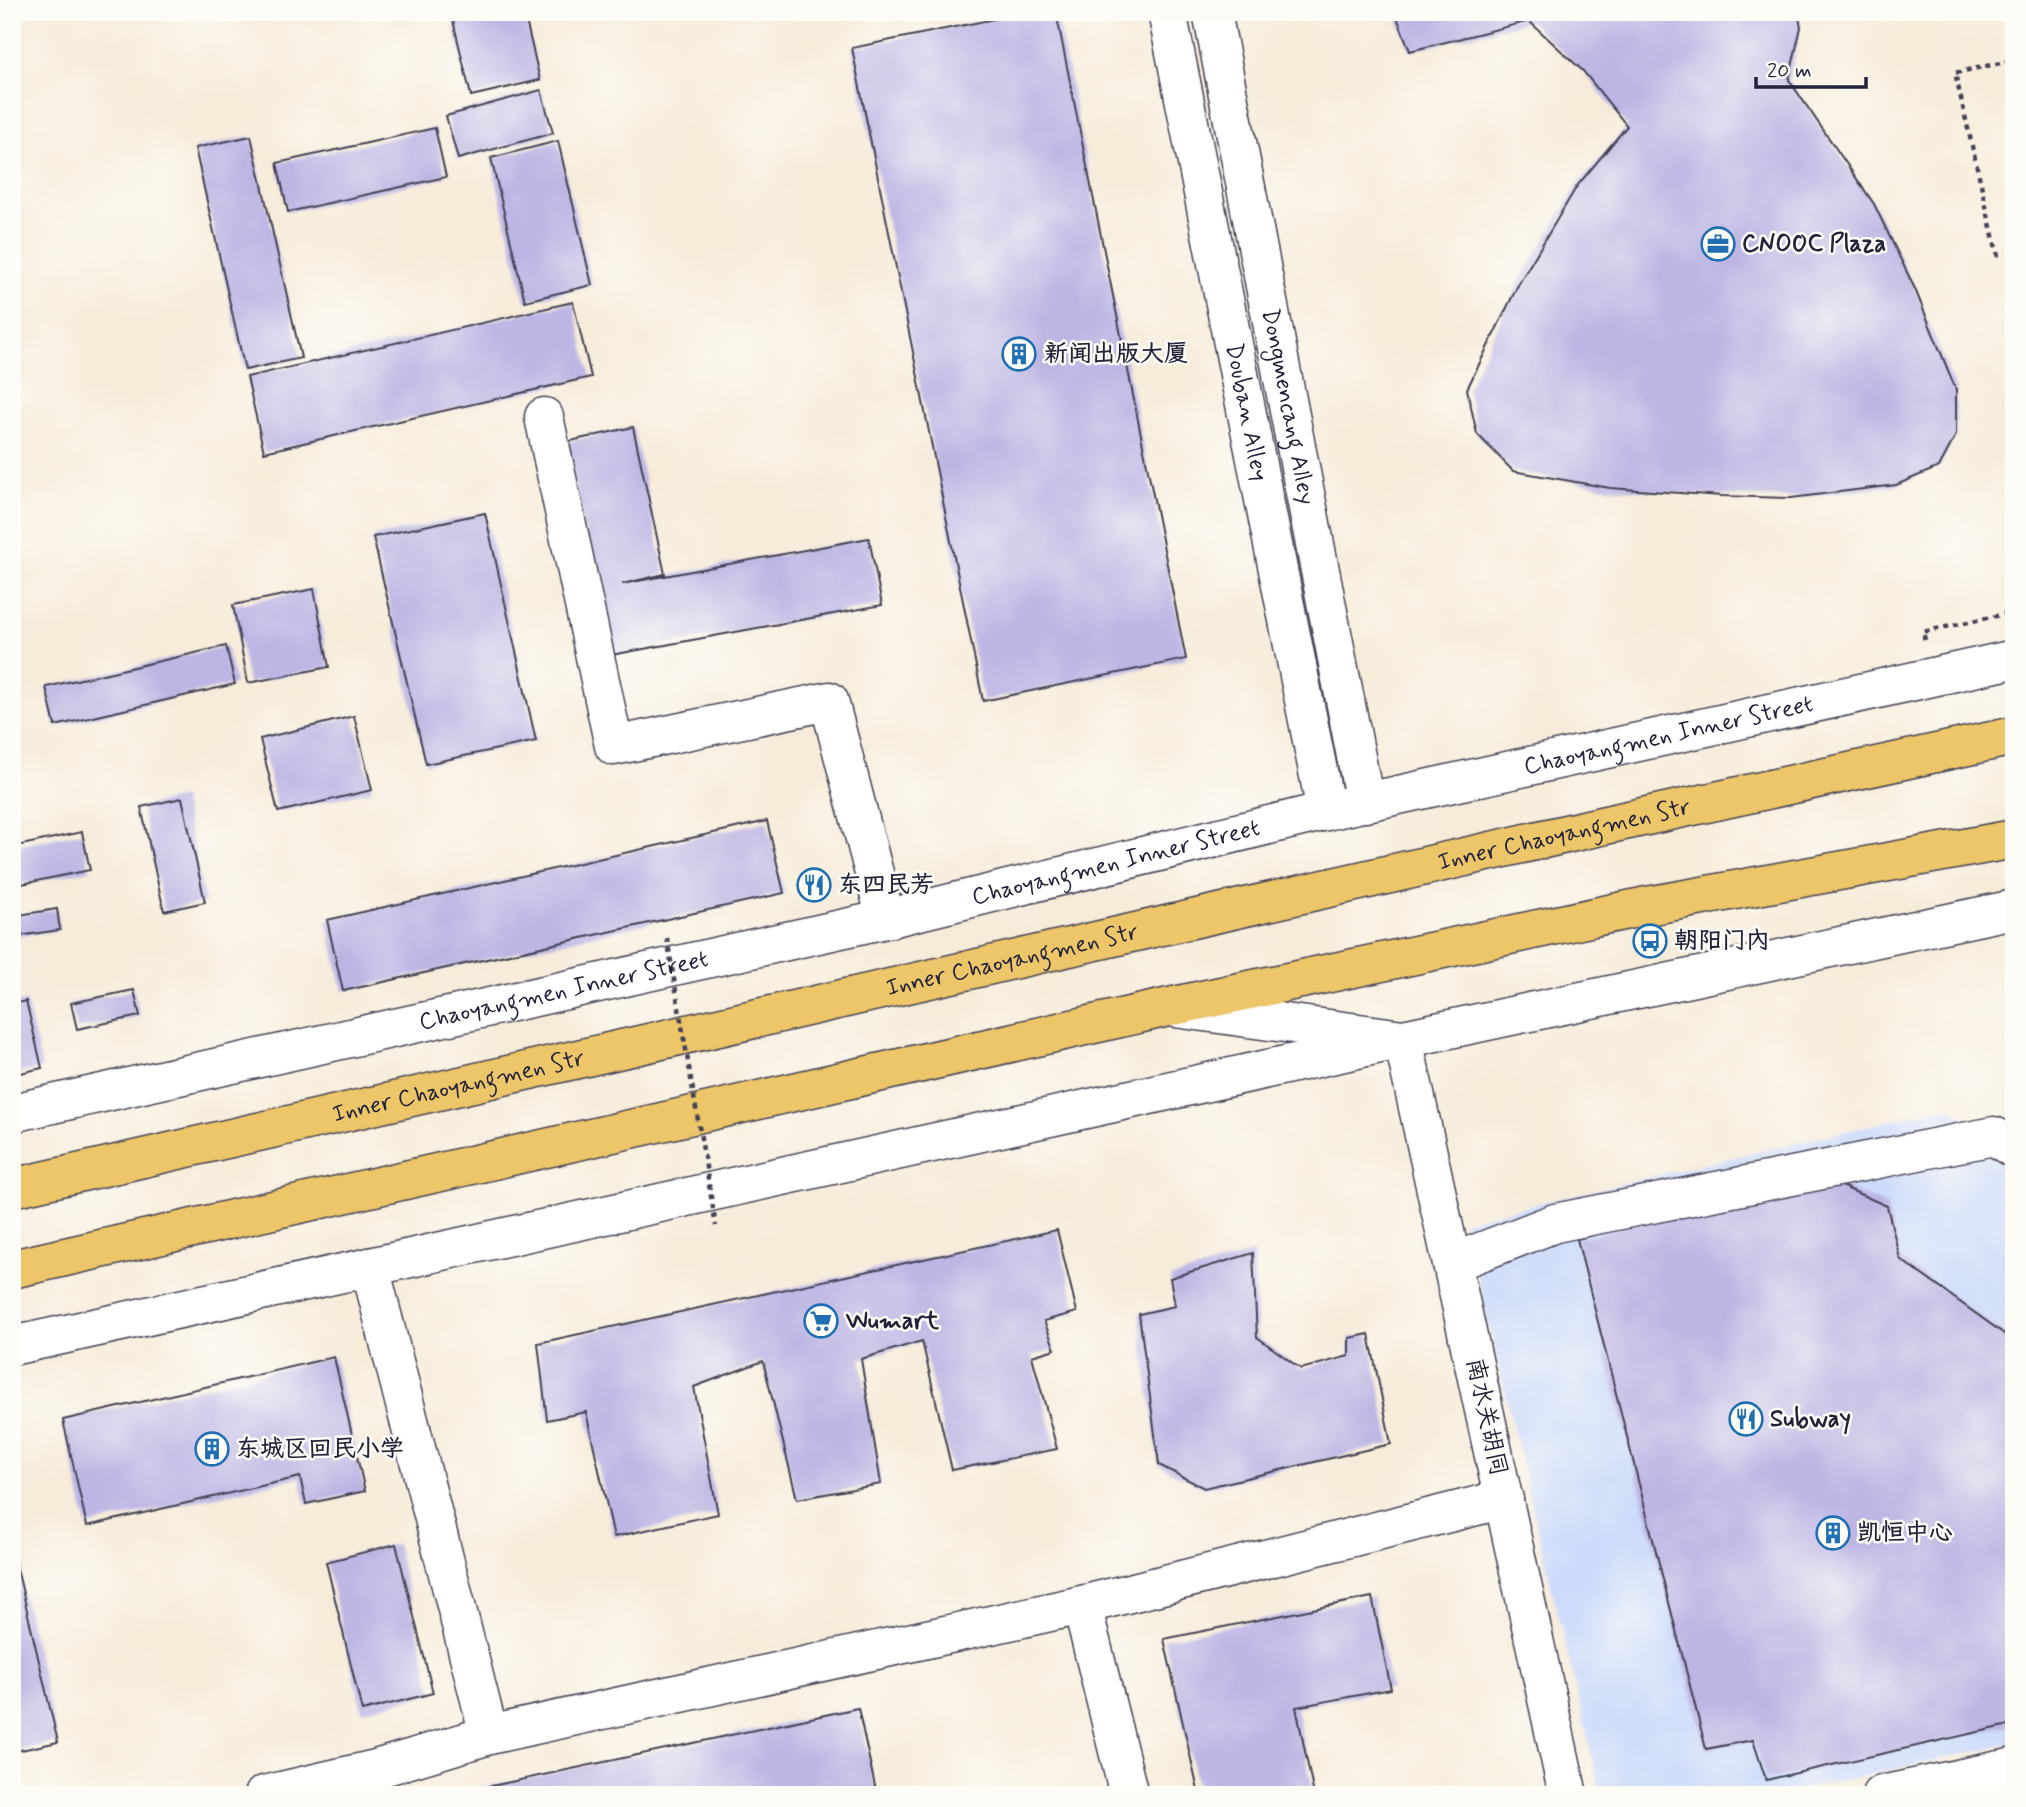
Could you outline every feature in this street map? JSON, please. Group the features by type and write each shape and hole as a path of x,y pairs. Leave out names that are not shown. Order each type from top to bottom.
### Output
{"main road":[{"name":"Inner Chaoyangmen Str","path":"12,1188 1601,826 2014,736"},
{"path":"12,1269 1169,1007 1642,907 2014,839"}],"street":[{"name":"Douban Alley","path":"1167,12 1326,811"},
{"name":"Dongmencang Alley","path":"1212,12 1365,803"},
{"path":"544,417 614,746 830,701 886,919"},
{"name":"Chaoyangmen Inner Street","path":"12,1113 886,919 1326,811 2014,659"},
{"path":"12,1346 1403,1039 2014,909"},
{"path":"1169,1007 1403,1039"},
{"name":"南水关胡同","path":"1403,1039 1568,1795"},
{"path":"1452,1263 1569,1220 1994,1136 2014,1149"},
{"path":"370,1267 489,1735"},
{"path":"264,1795 378,1782 489,1735 1082,1605 1504,1499"},
{"path":"1082,1605 1129,1795"},
{"path":"1881,1795 2014,1767"}],"path":[{"path":"1998,257 1955,74 2014,60"},
{"path":"1923,632 2014,612"},
{"path":"667,938 716,1226"}],"shaded area":[{"name":"凯恒中心","path":"1948,1107 2014,1149 2014,1743 1776,1795 1601,1795 1464,1221"}],"building":[{"path":"451,12 524,12 540,80 471,96"},
{"name":"新闻出版大厦","path":"1028,12 1056,12 1186,659 983,701 852,48"},
{"name":"CNOOC Plaza","path":"1395,12 1798,12 1801,27 1789,80 1874,204 1915,289 1956,390 1956,435 1939,467 1896,485 1791,498 1610,488 1513,471 1477,434 1467,389 1518,285 1577,186 1627,126 1583,71 1529,21 1410,51"},
{"path":"541,90 553,133 458,159 446,116"},
{"path":"435,128 446,177 288,212 277,163"},
{"path":"251,136 301,358 245,370 195,148"},
{"path":"558,141 592,285 525,301 491,158"},
{"path":"573,302 591,377 264,452 247,377"},
{"path":"633,427 665,574 622,584 869,538 882,605 611,655 566,442"},
{"path":"485,513 536,741 426,764 373,537"},
{"path":"314,589 329,667 248,683 233,605"},
{"path":"226,646 235,684 55,726 46,687"},
{"path":"354,716 372,790 278,812 260,739"},
{"path":"182,798 205,902 164,911 141,807"},
{"path":"767,821 784,893 343,991 327,920"},
{"path":"82,832 90,870 12,886 12,847"},
{"path":"57,909 60,930 12,937 12,916"},
{"path":"134,990 140,1016 77,1029 71,1003"},
{"path":"26,1001 42,1068 12,1075 12,1004"},
{"name":"凯恒中心","path":"1823,1178 1887,1206 1900,1259 2014,1341 2014,1724 1766,1780 1753,1740 1706,1749 1577,1239"},
{"path":"1057,1230 1077,1312 1044,1321 1055,1349 1032,1356 1057,1449 952,1470 922,1341 861,1359 881,1484 797,1499 763,1361 694,1387 718,1514 614,1537 586,1412 547,1420 538,1343"},
{"path":"1253,1253 1257,1337 1301,1369 1349,1356 1349,1338 1369,1334 1391,1444 1204,1488 1159,1465 1139,1314 1175,1306 1170,1278"},
{"name":"东城区回民小学","path":"334,1357 365,1491 306,1504 300,1477 87,1526 63,1420"},
{"path":"396,1544 433,1693 362,1711 326,1562"},
{"path":"12,1547 58,1742 12,1752"},
{"path":"1372,1597 1391,1689 1296,1707 1314,1795 1199,1795 1164,1639"},
{"path":"858,1708 877,1795 469,1795 468,1791"}],"place":[{"name":"CNOOC Plaza","path":"1718,244"},
{"name":"新闻出版大厦","path":"1019,354"},
{"name":"东四民芳","path":"814,885"},
{"name":"朝阳门内","path":"1650,941"},
{"name":"Wumart","path":"821,1321"},
{"name":"Subway","path":"1746,1419"},
{"name":"东城区回民小学","path":"212,1449"},
{"name":"凯恒中心","path":"1833,1533"}]}
